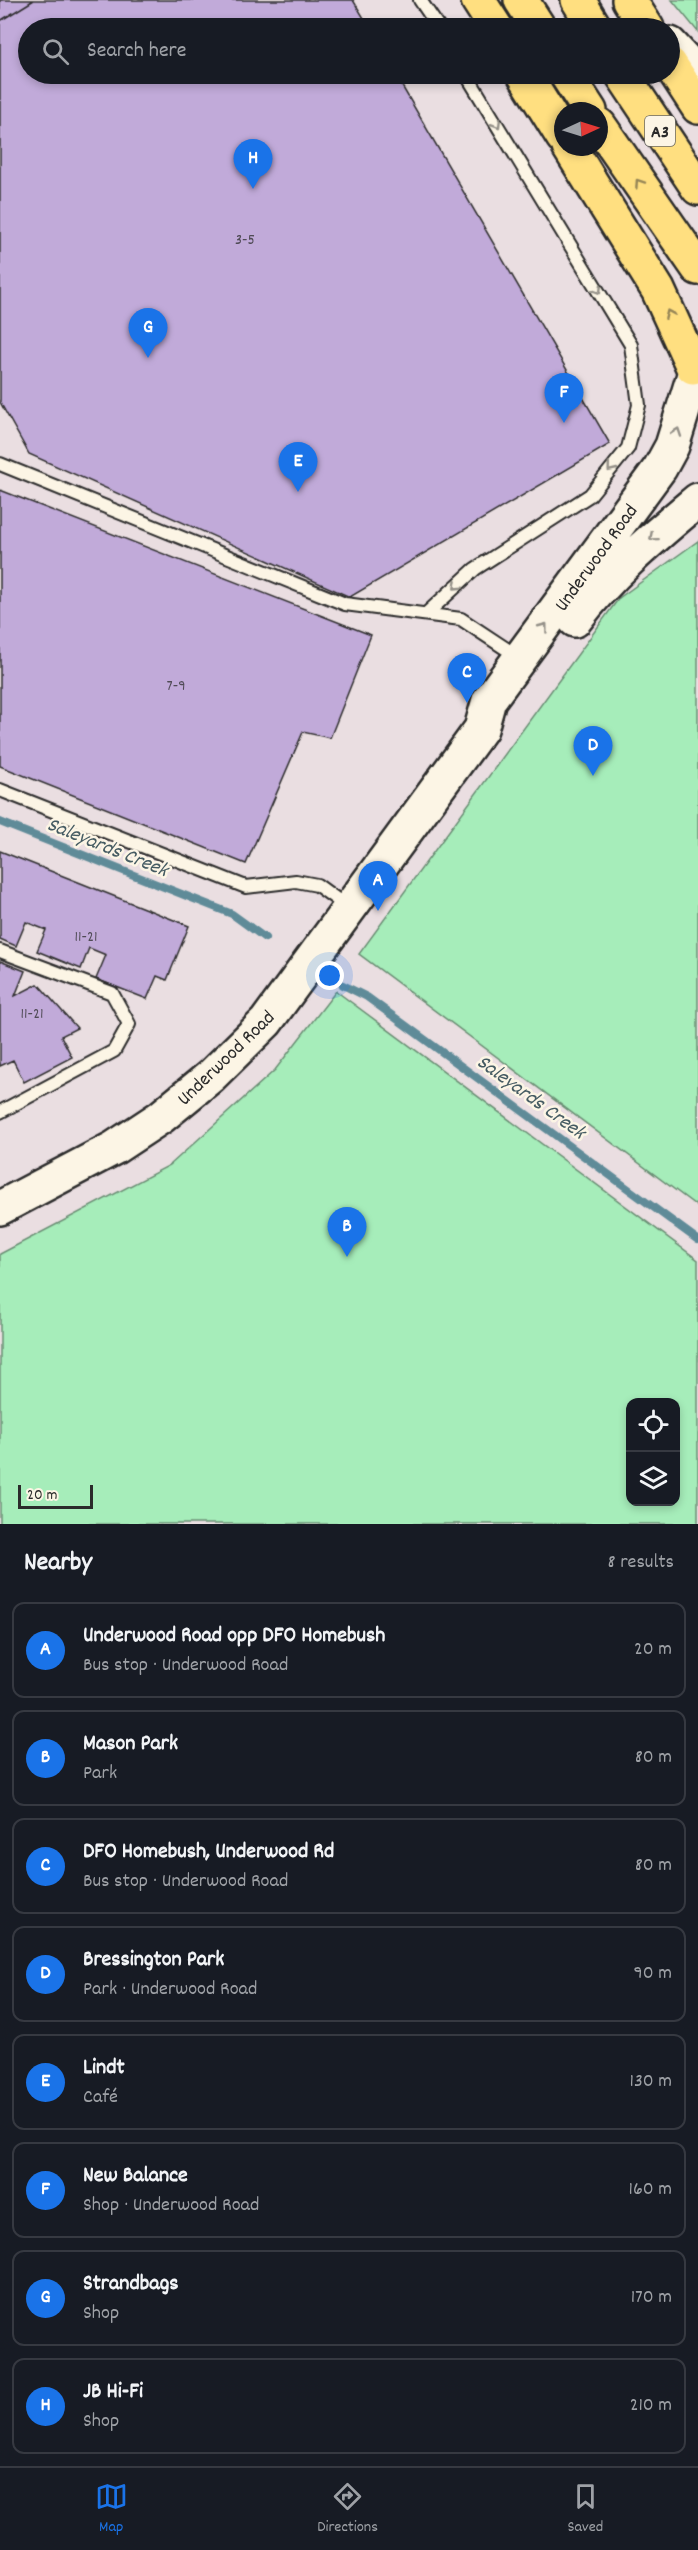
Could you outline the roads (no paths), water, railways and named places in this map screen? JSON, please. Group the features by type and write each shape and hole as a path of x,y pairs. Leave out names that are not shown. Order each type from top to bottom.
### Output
{"highway":[{"path":"478,0 490,18"},
{"path":"521,0 532,18"},
{"path":"578,0 589,18"},
{"path":"629,0 641,18"},
{"path":"680,80 698,107"},
{"path":"530,84 554,122"},
{"path":"572,84 584,102"},
{"name":"A3","path":"629,84 698,188"},
{"name":"A3","path":"608,138 698,268"},
{"path":"575,156 658,290 696,367"}],"main road":[{"path":"629,0 646,18"},
{"path":"680,55 698,74"},
{"name":"Underwood Road","path":"0,1208 114,1148 161,1117 211,1076 266,1022 481,729 489,700 660,468 672,446 696,367"},
{"name":"Underwood Road","path":"481,729 504,716 606,583 644,545 698,500"}],"lane":[{"path":"420,0 432,18"},
{"path":"426,614 475,569 590,495 628,448 639,405 631,345 472,84"},
{"path":"0,464 345,604 461,619 520,658"},
{"path":"0,790 246,887 296,881 317,885 351,909"},
{"path":"0,951 112,993 129,1024 114,1051 0,1112"}],"waterway":[{"name":"Saleyards Creek","path":"0,822 232,914 265,938"},
{"name":"Saleyards Creek","path":"343,985 367,997 698,1240"}],"place":[{"name":"JB Hi-Fi","path":"253,189"},
{"name":"Strandbags","path":"148,358"},
{"name":"New Balance","path":"564,423"},
{"name":"Lindt","path":"298,492"},
{"name":"DFO Homebush, Underwood Rd","path":"467,703"},
{"name":"Bressington Park","path":"593,776"},
{"name":"Underwood Road opp DFO Homebush","path":"378,911"},
{"name":"Mason Park","path":"347,1257"}]}
